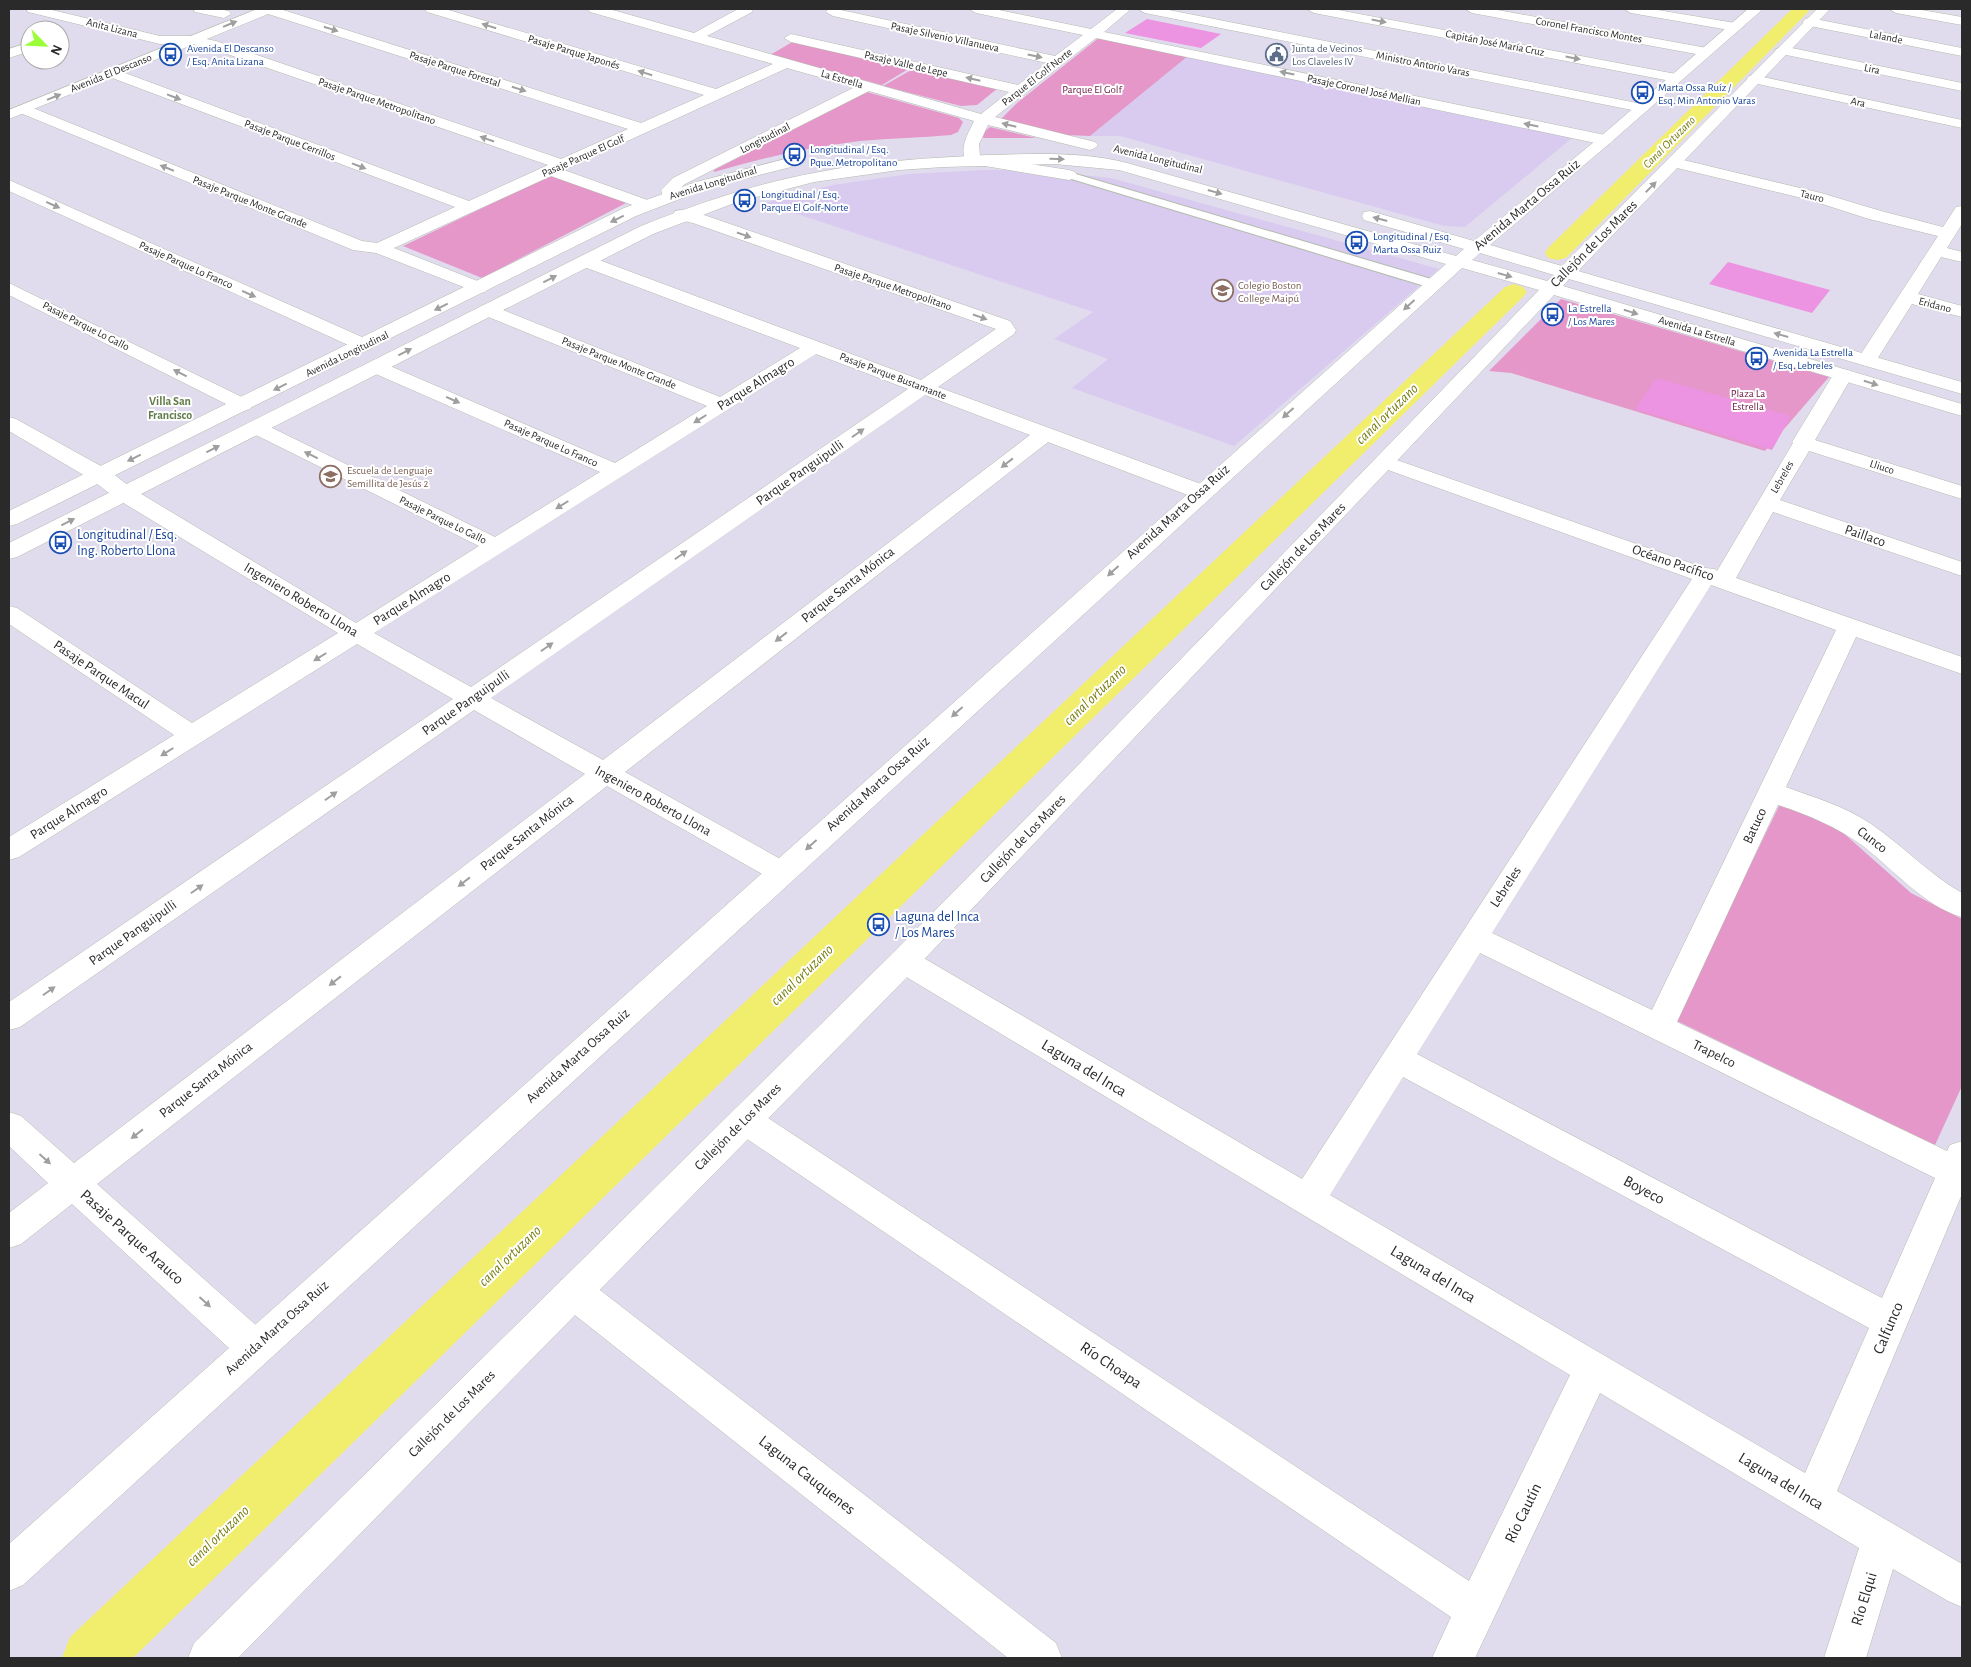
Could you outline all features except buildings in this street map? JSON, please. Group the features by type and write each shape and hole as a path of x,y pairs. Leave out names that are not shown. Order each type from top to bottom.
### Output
{"street":[{"name":"Anita Lizana","path":"33,9 160,40 192,40"},
{"path":"200,9 224,14"},
{"name":"Avenida El Descanso","path":"9,102 238,9"},
{"name":"Avenida El Descanso","path":"16,112 268,9"},
{"name":"Pasaje Parque Forestal","path":"268,9 643,129"},
{"name":"Pasaje Parque Japonés","path":"432,9 717,94"},
{"name":"La Estrella","path":"596,9 983,119 1090,145"},
{"path":"696,37 747,9"},
{"name":"Pasaje Coronel José Mellian","path":"976,9 1605,140"},
{"name":"Parque El Golf Norte","path":"972,152 983,119 1125,9"},
{"name":"Ministro Antorio Varas","path":"1145,9 1642,108"},
{"name":"Capitán José María Cruz","path":"1314,9 1676,78"},
{"name":"Coronel Francisco Montes","path":"1472,9 1707,52"},
{"path":"1630,9 1735,27"},
{"name":"Avenida Marta Ossa Ruiz","path":"9,1570 1432,284 1605,140 1756,9"},
{"name":"Callejón de Los Mares","path":"209,1658 904,961 1067,794 1551,288 1824,9"},
{"path":"1896,9 1962,21"},
{"path":"633,19 647,12"},
{"name":"Pasaje Silvenio Villanueva","path":"832,13 1058,61"},
{"name":"Lalande","path":"1810,22 1962,52"},
{"path":"70,31 92,24"},
{"path":"762,56 808,28"},
{"name":"Pasaje Valle de Lepe","path":"791,38 1020,90"},
{"name":"Pasaje Parque Metropolitano","path":"192,40 212,44 556,167 648,205"},
{"name":"Lira","path":"1782,50 1962,87"},
{"name":"Pasaje Parque El Golf","path":"379,248 786,63"},
{"name":"Pasaje Parque Cerrillos","path":"112,73 469,207"},
{"name":"Ara","path":"1754,79 1962,124"},
{"name":"Longitudinal","path":"670,196 669,190 679,181 868,86"},
{"name":"Pasaje Parque Monte Grande","path":"16,112 358,246 379,248 479,288"},
{"name":"Avenida Longitudinal","path":"9,552 585,260 681,215 736,196 813,176 972,152 1090,145 1108,147"},
{"name":"Avenida Longitudinal","path":"880,150 972,152 1121,166 1460,261"},
{"path":"972,152 1069,176"},
{"name":"Avenida Longitudinal","path":"9,520 648,205 736,175 801,161"},
{"name":"Tauro","path":"1675,163 1815,196 1875,215 1948,233"},
{"name":"Pasaje Parque Lo Franco","path":"9,185 364,345"},
{"path":"1867,360 1962,211"},
{"path":"1354,212 1478,246"},
{"name":"Pasaje Parque Metropolitano","path":"681,215 698,219 1005,326 1007,330 924,387"},
{"name":"Avenida La Estrella","path":"1478,246 1962,388"},
{"path":"1937,251 1962,257"},
{"name":"Pasaje Parque Bustamante","path":"585,260 1201,492"},
{"name":"Avenida La Estrella","path":"1460,261 1962,410"},
{"name":"Pasaje Parque Lo Gallo","path":"9,288 243,405"},
{"name":"Eridano","path":"1907,297 1962,312"},
{"name":"Pasaje Parque Monte Grande","path":"487,310 722,405"},
{"name":"Parque Almagro","path":"12,844 193,736 815,347"},
{"name":"Pasaje Parque Lo Franco","path":"376,367 616,472"},
{"name":"Lebreles","path":"1308,1200 1474,937 1715,577 1767,504 1843,375"},
{"name":"Parque Panguipulli","path":"9,1018 924,387"},
{"name":"Ingeniero Roberto Llona","path":"9,423 100,475 124,494 357,634 781,872"},
{"name":"Pasaje Parque Lo Gallo","path":"256,427 496,546"},
{"name":"Parque Santa Mónica","path":"9,1232 1046,433"},
{"name":"Lliuco","path":"1802,442 1962,493"},
{"name":"Océano Pacífico","path":"1384,462 1715,577 1962,666"},
{"name":"Paillaco","path":"1767,504 1962,569"},
{"name":"Pasaje Parque Macul","path":"9,614 193,736"},
{"name":"Batuco","path":"1659,1027 1850,626"},
{"name":"Cunco","path":"1771,792 1839,818 1860,830 1939,892 1962,906"},
{"name":"Trapelco","path":"1474,937 1659,1027 1959,1163"},
{"name":"Laguna del Inca","path":"904,961 1962,1588"},
{"name":"Boyeco","path":"1396,1059 1891,1321"},
{"name":"Río Choapa","path":"745,1120 1476,1610"},
{"name":"Pasaje Parque Arauco","path":"9,1126 255,1348"},
{"name":"Calfunco","path":"1813,1500 1959,1163"},
{"name":"Laguna Cauquenes","path":"574,1292 1040,1658"},
{"name":"Río Cautín","path":"1453,1658 1592,1368"},
{"name":"Río Elqui","path":"1845,1658 1882,1540"}],"lane":[{"path":"1069,176 1432,284"}],"shaded area":[{"path":"1147,19 1221,34 1201,48 1125,33"},
{"path":"1188,56 1572,138 1465,227 1444,226 1120,136 1090,136"},
{"name":"Colegio Boston College Maipú","path":"983,170 1034,170 1111,178 1439,269 1234,446 1072,388 1108,359 1054,339 1093,312 764,203 833,185 909,174"},
{"path":"1728,262 1830,290 1812,313 1709,284"},
{"path":"1657,378 1791,416 1772,450 1635,409"}],"green space":[{"name":"Parque El Golf","path":"1101,36 1188,56 1090,136 1066,135 1001,119 1017,103"},
{"path":"794,41 910,68 882,85 770,55"},
{"path":"913,69 998,88 977,105 961,106 883,86"},
{"path":"867,92 959,118 963,122 958,132 951,135 841,143 750,162 714,172 714,170"},
{"path":"990,127 1036,138 983,138 984,132"},
{"path":"551,175 628,202 482,278 403,246"},
{"name":"Plaza La Estrella","path":"1561,299 1829,377 1765,451 1511,373 1489,371"},
{"path":"1780,804 1840,830 1911,893 1962,919 1962,1086 1935,1145 1675,1020"}],"waterway":[{"name":"Canal Ortuzano","path":"1557,253 1802,9"},
{"name":"canal ortuzano","path":"91,1658 1514,292"}],"place":[{"name":"Avenida El Descanso / Esq. Anita Lizana","path":"171,54"},
{"name":"Junta de Vecinos Los Claveles IV","path":"1276,54"},
{"name":"Marta Ossa Ruíz / Esq. Min Antonio Varas","path":"1642,93"},
{"name":"Longitudinal / Esq. Pque. Metropolitano","path":"794,155"},
{"name":"Longitudinal / Esq. Parque El Golf-Norte","path":"745,200"},
{"name":"Longitudinal / Esq. Marta Ossa Ruiz","path":"1357,242"},
{"name":"Colegio Boston College Maipú","path":"1222,291"},
{"name":"La Estrella / Los Mares","path":"1552,314"},
{"name":"Avenida La Estrella / Esq. Lebreles","path":"1757,358"},
{"name":"Escuela de Lenguaje Semillita de Jesús 2","path":"331,476"},
{"name":"Longitudinal / Esq. Ing. Roberto Llona","path":"61,543"},
{"name":"Laguna del Inca / Los Mares","path":"879,925"}],"district":[{"name":"Villa San Francisco","path":"170,408"}]}
